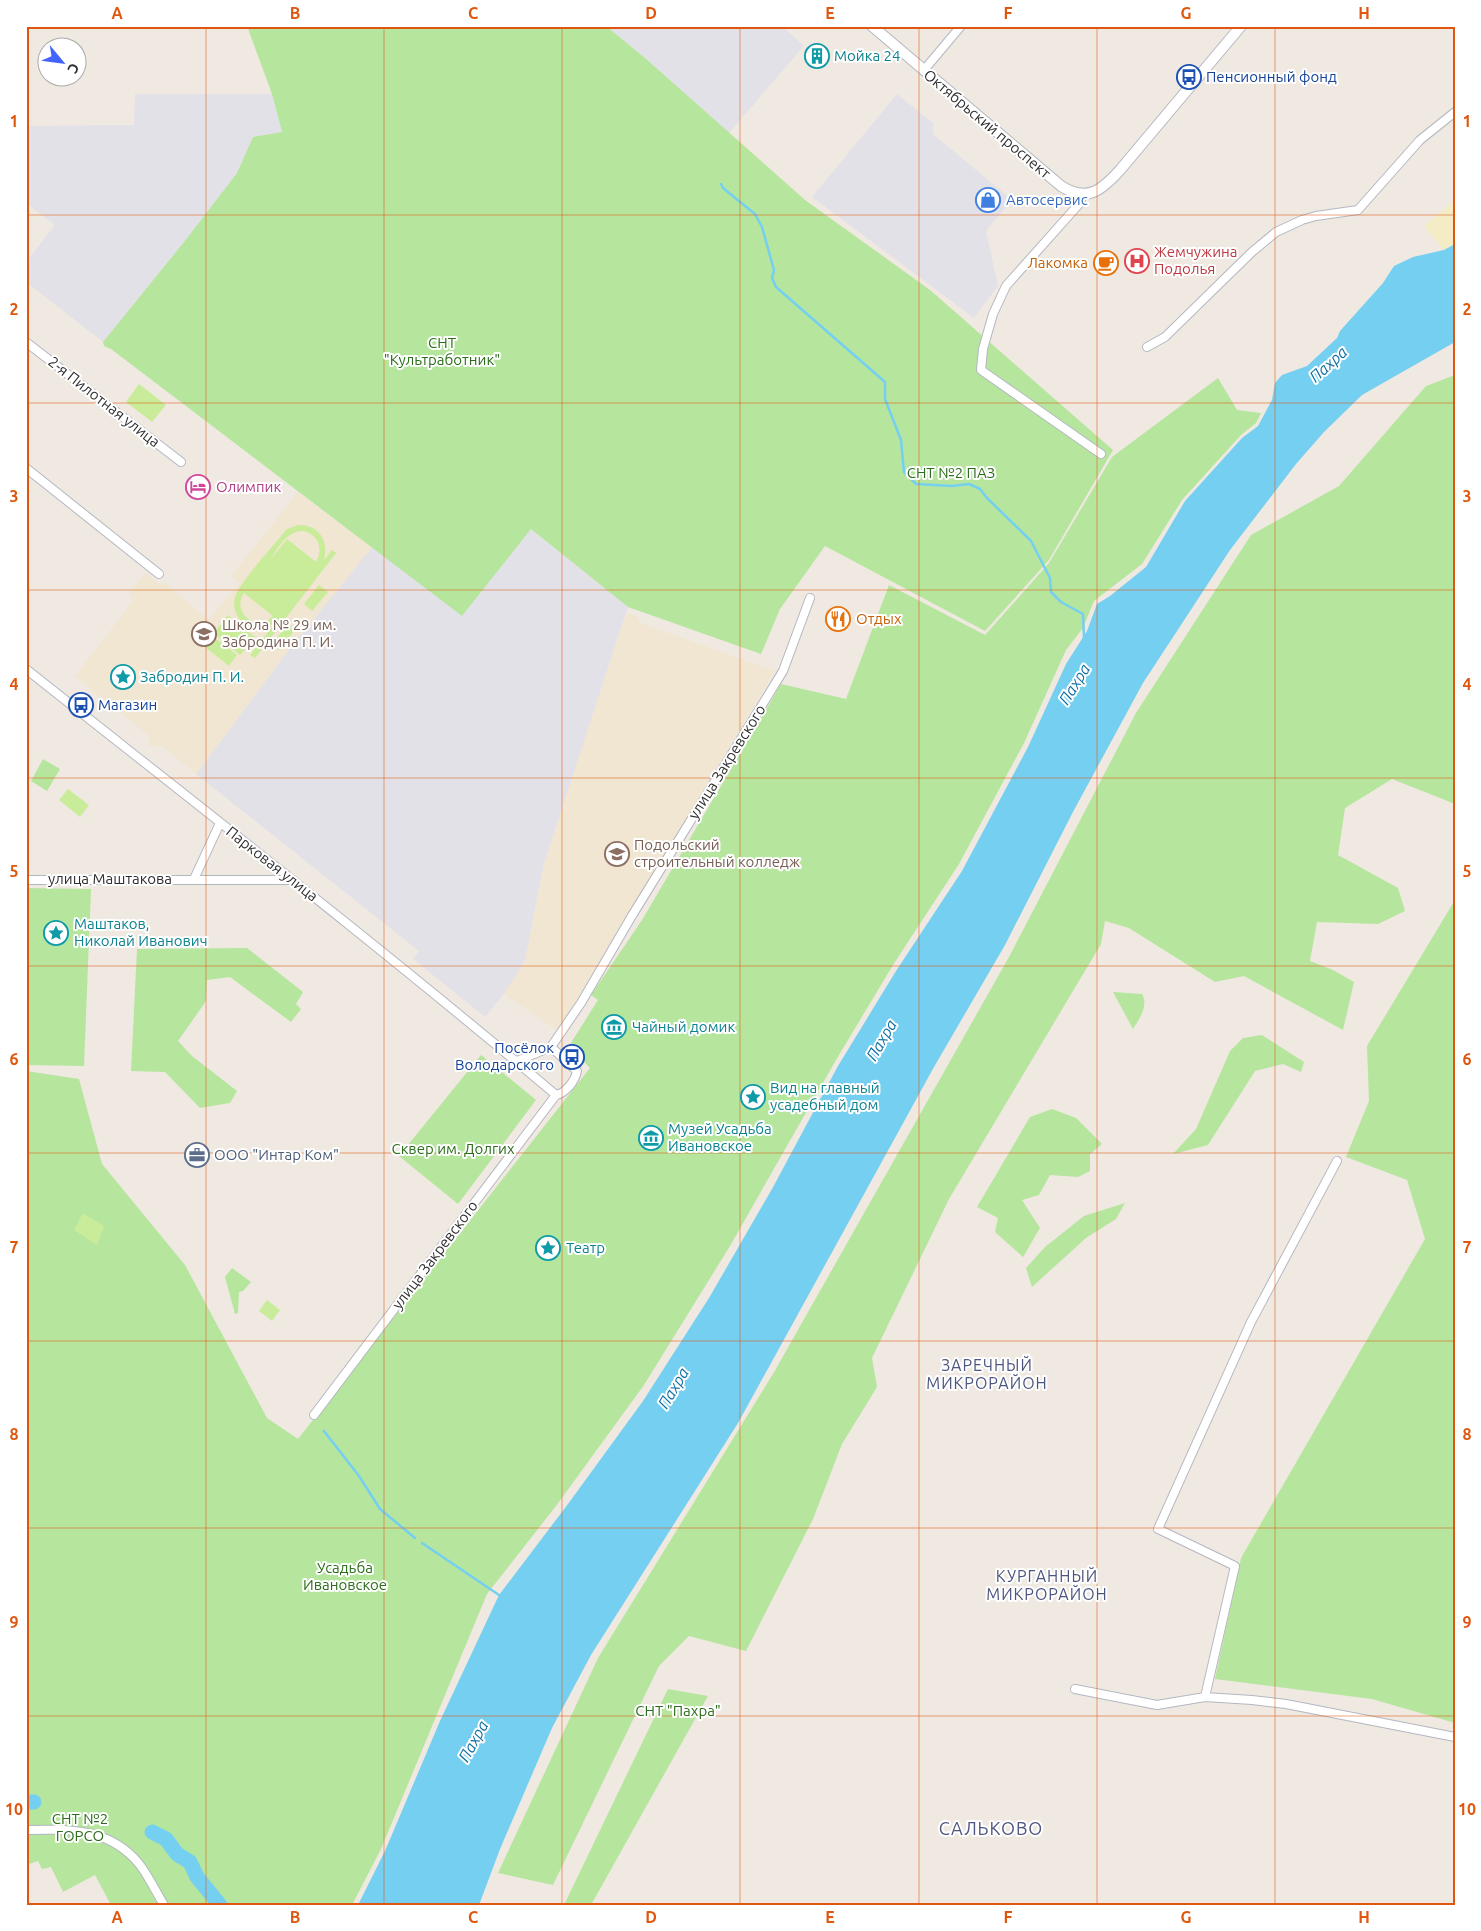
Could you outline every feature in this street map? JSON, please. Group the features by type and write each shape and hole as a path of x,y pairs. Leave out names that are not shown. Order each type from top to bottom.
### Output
{"main road":[{"name":"Октябрьский проспект","path":"872,26 1061,186 1073,194 1084,195"},
{"path":"1084,195 1100,188 1120,170 1241,26"}],"street":[{"path":"924,70 961,26"},
{"path":"1147,347 1165,338 1252,252 1276,232 1316,216 1358,210 1420,140 1455,112"},
{"path":"1084,195 1079,204 1006,286 994,314 983,349 981,370 1101,454"},
{"name":"2-я Пилотная улица","path":"26,342 181,462"},
{"path":"26,468 159,574"},
{"name":"улица Закревского","path":"551,1047 580,1003 632,914 783,671 810,598"},
{"name":"Парковая улица","path":"26,669 293,880 517,1061 556,1095"},
{"name":"улица Маштакова","path":"194,879 220,823"},
{"name":"улица Маштакова","path":"26,880 293,880"},
{"path":"517,1061 551,1047 577,1071 576,1078 562,1094 556,1095"},
{"name":"улица Закревского","path":"314,1415 556,1095"},
{"path":"1205,1697 1235,1566 1158,1529 1251,1322 1338,1161"},
{"path":"1075,1690 1157,1705 1205,1697 1230,1697 1286,1704 1455,1737"},
{"path":"26,1830 55,1829 91,1833 111,1840 129,1853 140,1865 164,1905"}],"shaded area":[{"path":"606,26 782,26 804,46 729,133"},
{"path":"135,94 272,94 282,132 253,137 237,173 103,342 26,282 26,262 55,225 26,203 26,126 134,125"},
{"path":"897,94 933,123 933,134 1012,200 986,231 998,286 974,318 812,197"},
{"name":"Школа № 29 им. Забродина П. И.","path":"298,492 372,547 290,648 196,774 163,747 158,745 153,748 148,744 150,738 148,735 75,676 133,601 129,593 145,573 161,585 164,582 209,620 240,583 231,576"},
{"path":"531,529 628,607 544,864 525,961 504,994 485,1017 413,959 419,951 196,774 290,648 372,547 462,616"},
{"path":"626,613 637,616 640,623 775,671 558,1031 504,994 525,961 544,864"}],"green space":[{"path":"247,26 606,26 645,58 805,200 930,290 1113,450 1049,560 985,631 825,546 780,609 761,654 628,607 531,529 462,616 111,349 104,346 103,342 237,173 253,137 282,132 272,94"},
{"path":"1455,375 1455,804 1392,779 1345,808 1338,855 1398,888 1405,911 1378,924 1317,922 1310,961 1333,970 1354,982 1343,1030 1244,976 1215,982 1129,928 1105,921 1101,944 949,1199 872,1358 877,1387 842,1444 813,1519 746,1651 689,1636 659,1666 553,1885 498,1873 598,1658 773,1374 1009,957 1136,713 1251,535 1339,486 1426,386"},
{"path":"1218,378 1237,410 1261,413 1256,423 1241,435 1182,500 1142,564 1094,601 1083,628 1066,650 1024,743 959,864 893,965 836,1060 730,1246 644,1385 556,1506 487,1594 381,1849 352,1905 111,1905 95,1875 63,1892 51,1867 42,1869 38,1861 26,1865 26,1071 79,1079 102,1164 185,1265 267,1418 298,1439 590,1068 569,1046 598,1000 591,995 642,920 781,684 846,699 889,585 985,635 1049,563 1112,457"},
{"path":"139,384 166,405 152,422 126,402"},
{"path":"298,525 312,527 324,540 324,560 332,550 336,553 255,658 250,655 275,623 260,628 249,627 240,620 236,613 235,597 249,575 287,529","holes":["303,531 312,535 318,542 319,552 316,562 287,539 271,559 288,537","244,593 273,616 266,621 259,622 247,618 243,614 241,607"]},
{"path":"319,585 328,592 312,611 304,604"},
{"path":"228,615 255,637 240,655 214,633"},
{"path":"288,624 295,630 279,650 272,644"},
{"path":"214,637 237,655 229,666 205,647"},
{"path":"43,759 60,769 47,791 31,781"},
{"path":"68,789 89,805 80,817 59,800"},
{"path":"26,888 91,889 84,1066 26,1065 28,955 26,954"},
{"path":"1455,900 1455,1723 1372,1699 1215,1679 1241,1558 1425,1239 1407,1180 1346,1157 1369,1101 1367,1046"},
{"path":"247,948 303,992 296,1004 301,1009 291,1022 230,977 207,980 206,1001 178,1041 192,1056 237,1091 230,1103 200,1108 165,1072 131,1071 137,949"},
{"path":"1113,992 1142,994 1144,1008 1133,1029"},
{"path":"1262,1035 1304,1062 1301,1072 1283,1064 1255,1071 1208,1145 1173,1154 1196,1129 1230,1051 1243,1038"},
{"name":"Сквер им. Долгих","path":"481,1055 536,1100 458,1204 399,1156"},
{"path":"1052,1109 1076,1118 1102,1144 1090,1154 1090,1171 1078,1177 1050,1175 1039,1195 1022,1200 1040,1228 1023,1257 995,1232 998,1218 977,1207 1030,1117"},
{"path":"1125,1203 1116,1219 1086,1238 1032,1287 1026,1268 1045,1247 1084,1216"},
{"path":"83,1213 104,1226 97,1245 74,1230"},
{"path":"232,1268 251,1282 243,1291 239,1292 238,1313 235,1314 225,1277"},
{"path":"267,1300 280,1310 272,1321 259,1311"},
{"name":"СНТ \"Пахра\"","path":"668,1689 708,1696 591,1905 564,1905"}],"sand":[{"path":"1455,200 1455,244 1444,250 1424,226"}],"water":[{"name":"Пахра","path":"1455,244 1455,342 1362,395 1324,432 1296,464 1230,550 1143,683 1074,810 1005,945 934,1067 738,1423 591,1655 552,1728 500,1849 479,1905 358,1905 385,1851 440,1721 499,1595 643,1401 709,1298 772,1189 838,1066 896,971 962,871 1028,747 1066,664 1087,631 1097,604 1146,567 1185,501 1242,438 1258,426 1272,400 1275,383 1282,375 1307,366 1337,338 1340,331 1383,283 1394,266 1413,257 1444,250"}],"waterway":[{"path":"721,184 723,188 755,214 762,227 774,270 772,278 776,287 885,382 885,399 901,440 904,472 916,484 952,486 969,484 980,489 1031,541 1050,578 1051,592 1061,602 1083,614 1084,638"},
{"path":"324,1431 359,1476 380,1509 415,1538"},
{"path":"422,1543 499,1595"},
{"path":"26,1802 34,1802"},
{"path":"152,1832 166,1839 177,1854 190,1862 197,1877 220,1905"}],"place":[{"name":"Мойка 24","path":"817,56"},
{"name":"Пенсионный фонд","path":"1189,77"},
{"name":"Автосервис","path":"988,200"},
{"name":"Жемчужина Подолья","path":"1137,261"},
{"name":"Лакомка","path":"1106,263"},
{"name":"Олимпик","path":"198,487"},
{"name":"Отдых","path":"838,619"},
{"name":"Школа № 29 им. Забродина П. И.","path":"204,634"},
{"name":"Забродин П. И.","path":"123,677"},
{"name":"Магазин","path":"81,705"},
{"name":"Подольский строительный колледж","path":"617,854"},
{"name":"Маштаков, Николай Иванович","path":"56,933"},
{"name":"Чайный домик","path":"614,1027"},
{"name":"Посёлок Володарского","path":"572,1057"},
{"name":"Вид на главный усадебный дом","path":"753,1097"},
{"name":"Музей Усадьба Ивановское","path":"651,1138"},
{"name":"ООО \"Интар Ком\"","path":"197,1155"},
{"name":"Театр","path":"548,1248"}],"district":[{"name":"ЗАРЕЧНЫЙ МИКРОРАЙОН","path":"987,1374"},
{"name":"КУРГАННЫЙ МИКРОРАЙОН","path":"1047,1585"},
{"name":"САЛЬКОВО","path":"991,1829"}],"park label":[{"name":"СНТ \"Культработник\"","path":"442,352"},
{"name":"СНТ №2 ПАЗ","path":"951,473"},
{"name":"Усадьба Ивановское","path":"345,1576"},
{"name":"СНТ №2 ГОРСО","path":"80,1828"}]}
